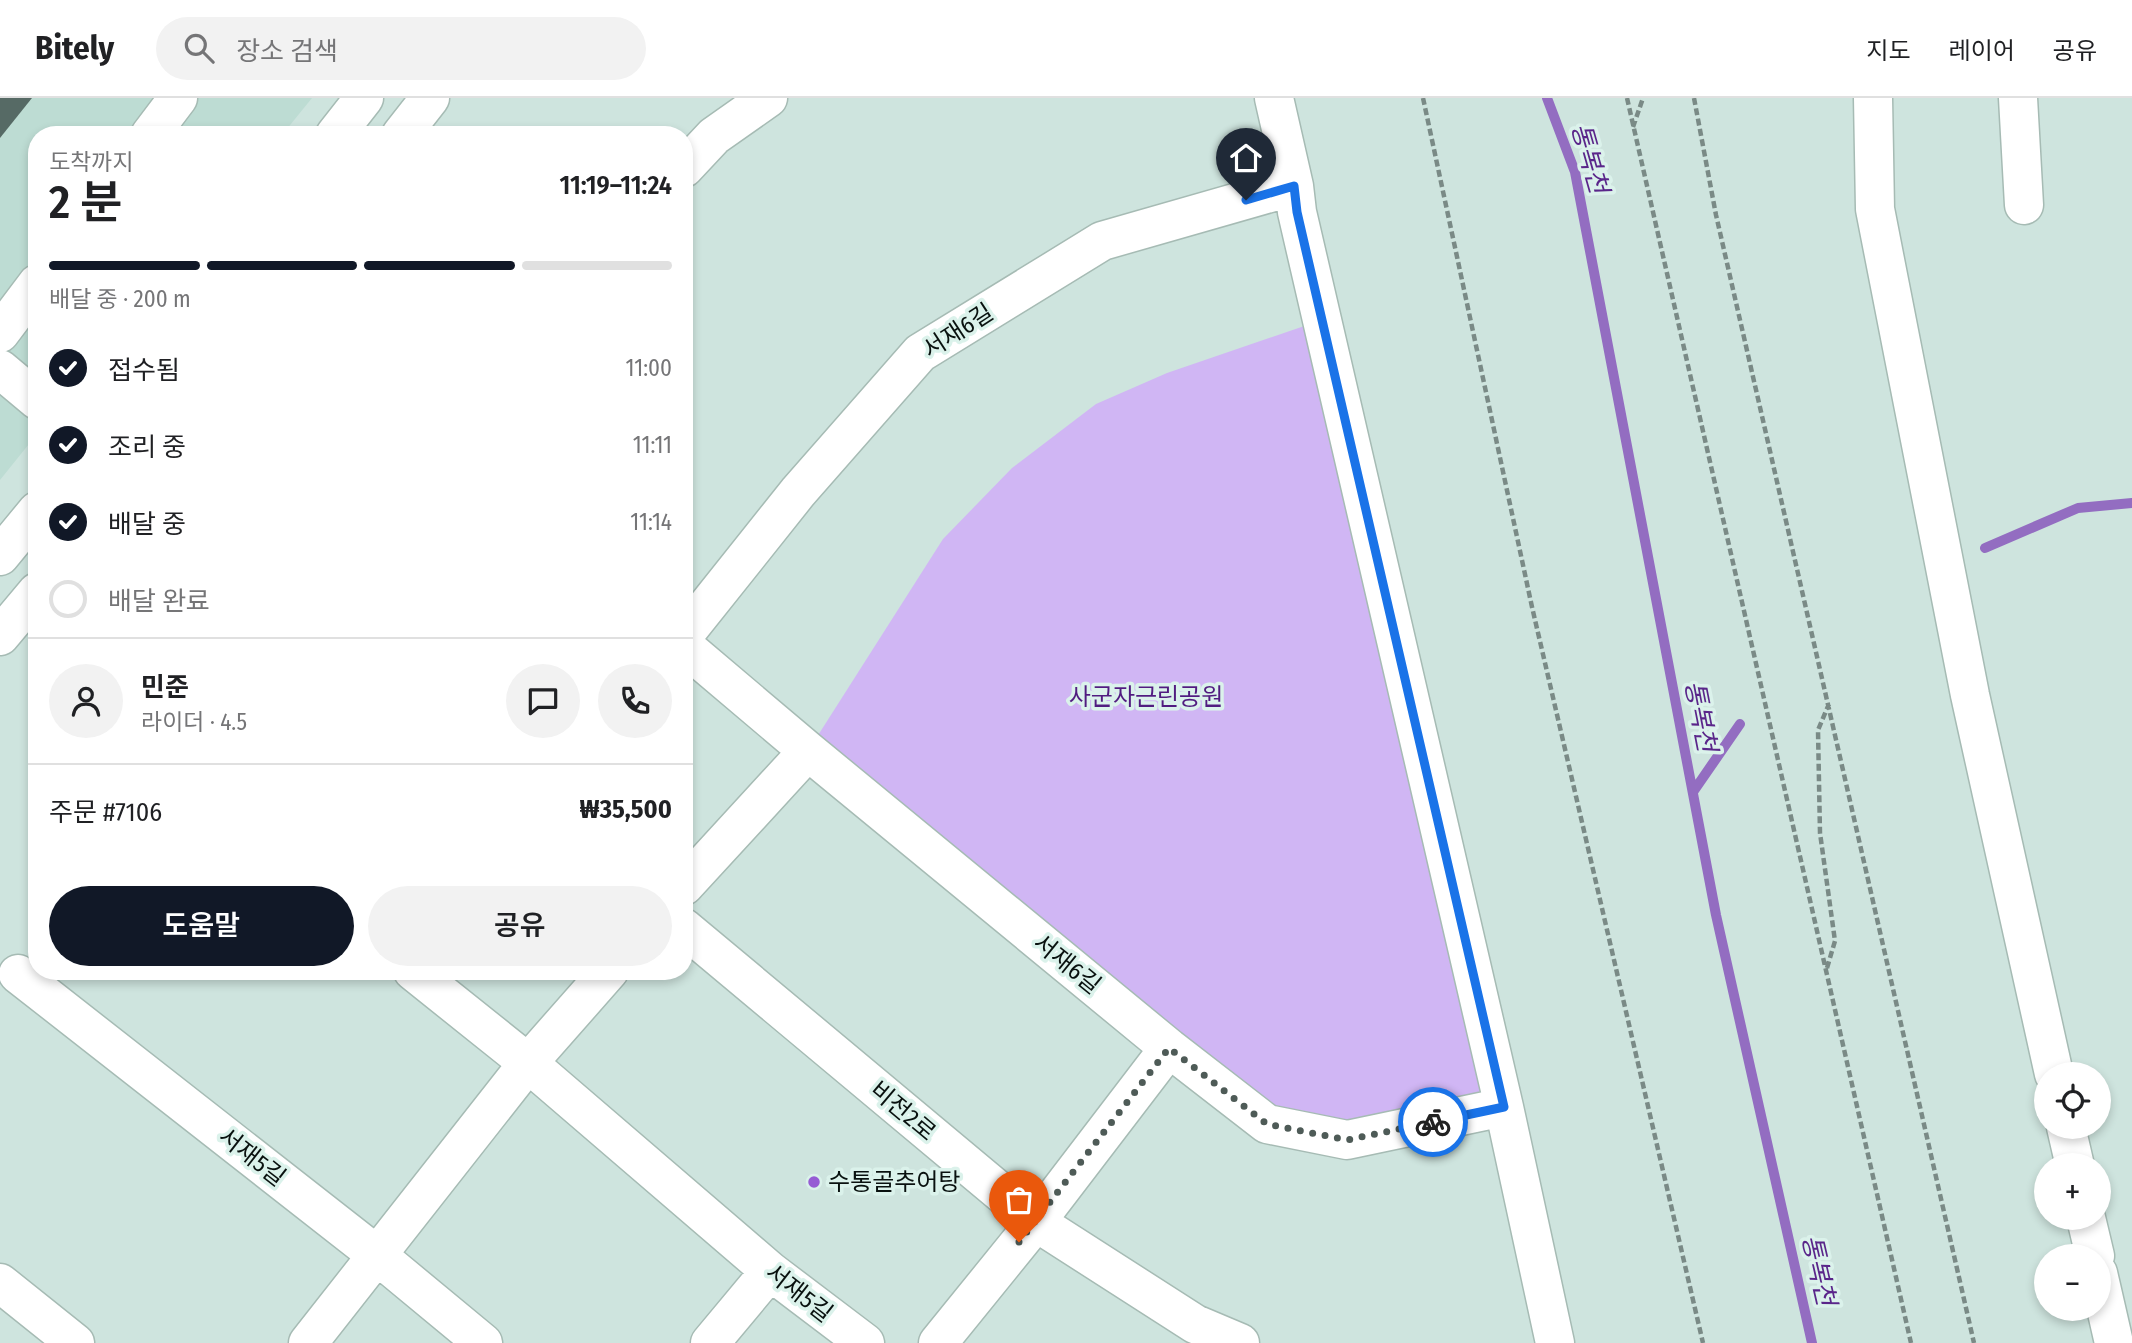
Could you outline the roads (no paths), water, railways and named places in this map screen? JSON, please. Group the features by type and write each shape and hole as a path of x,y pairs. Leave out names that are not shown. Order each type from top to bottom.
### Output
{"street":[{"path":"157,126 178,98"},
{"path":"342,126 364,98"},
{"path":"408,126 430,98"},
{"path":"693,158 714,136 768,98"},
{"path":"1274,98 1294,186 1297,212 1504,1107 1555,1343"},
{"path":"1873,98 1875,209 1970,695 2051,1062"},
{"path":"2018,98 2024,205"},
{"name":"서재6길","path":"693,624 798,492 920,353 1102,241 1294,186"},
{"path":"1,329 28,295"},
{"path":"0,369 28,392"},
{"path":"0,556 28,522"},
{"path":"0,636 28,603"},
{"name":"서재6길","path":"693,654 1169,1048 1267,1124 1347,1140 1504,1107"},
{"path":"693,876 808,751"},
{"name":"비전2로","path":"693,936 1036,1222 1195,1324 1240,1343"},
{"name":"서재5길","path":"18,974 378,1256 483,1343"},
{"name":"서재5길","path":"424,980 528,1063 769,1271 865,1343"},
{"path":"308,1343 528,1063 601,980"},
{"path":"938,1343 1036,1222 1169,1048"},
{"path":"710,1343 769,1271"},
{"path":"0,1283 75,1343"},
{"path":"2109,1321 2114,1343"}],"waterway":[{"name":"통복천","path":"1547,98 1575,172 1716,915 1812,1343"},
{"path":"1985,548 2078,508 2132,503"},
{"path":"1693,792 1740,724"}],"place":[{"name":"수통골추어탕","path":"814,1182"}],"park label":[{"name":"사군자근린공원","path":"1146,697"}]}
